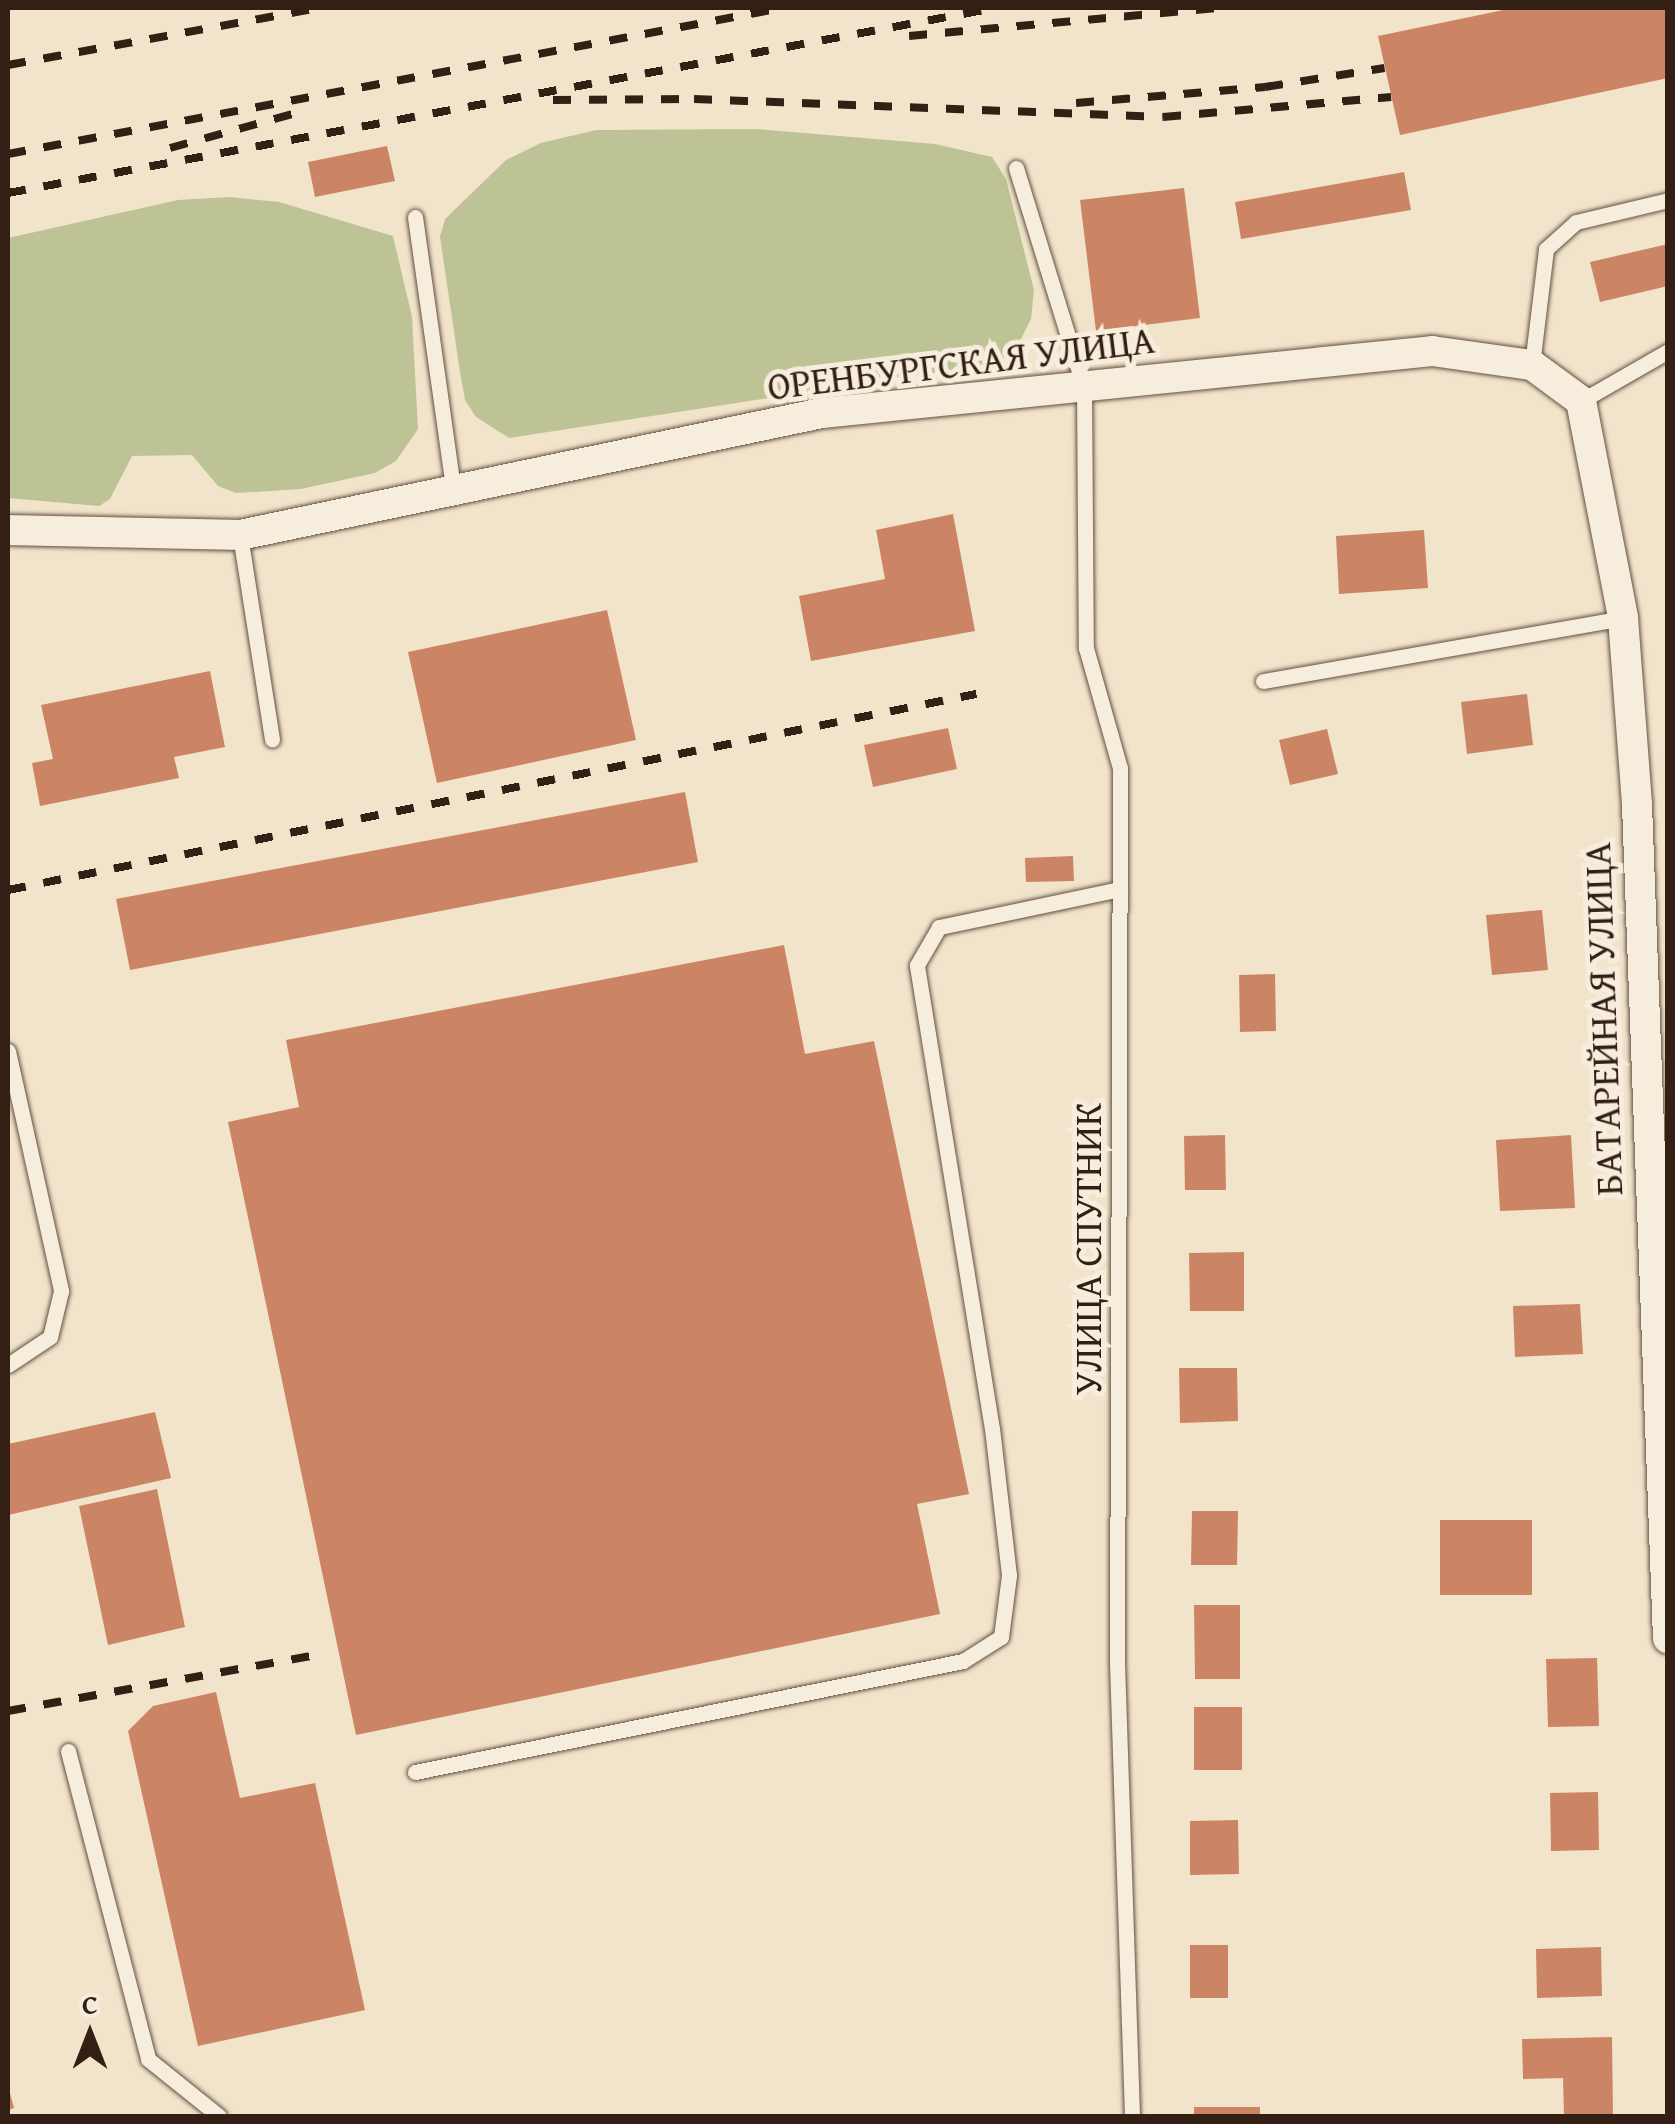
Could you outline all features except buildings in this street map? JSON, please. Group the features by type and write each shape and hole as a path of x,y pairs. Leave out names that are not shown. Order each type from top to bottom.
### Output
{"street":[{"name":"ОРЕНБУРГСКАЯ УЛИЦА","path":"8,530 240,535 454,495 822,413 1432,351 1532,365 1581,402"},
{"name":"БАТАРЕЙНАЯ УЛИЦА","path":"1581,402 1623,618 1638,804 1668,1638"}],"lane":[{"name":"УЛИЦА СПУТНИК","path":"1016,168 1084,386 1086,648 1120,768 1117,1662 1132,2116"},
{"path":"1532,365 1546,250 1576,222 1668,200"},
{"path":"415,217 454,495"},
{"path":"1581,402 1668,351"},
{"path":"240,535 272,740"},
{"path":"1263,681 1623,618"},
{"path":"416,1772 962,1661 1001,1637 1008,1575 992,1429 917,965 939,927 1120,889"},
{"path":"8,1051 61,1290 50,1337 8,1365"},
{"path":"68,1751 148,2060 219,2116"}],"green space":[{"path":"756,129 935,144 992,157 1006,179 1034,290 1031,319 1015,351 996,363 509,438 476,417 465,400 460,372 440,237 445,219 506,160 541,143 596,130"},
{"path":"229,197 279,202 393,236 412,317 418,429 396,461 375,473 301,489 236,493 218,486 192,455 132,456 110,499 99,506 8,498 8,238 178,200"}],"railway":[{"path":"8,65 318,8"},
{"path":"8,154 782,8"},
{"path":"8,193 995,8"},
{"path":"909,36 1215,8"},
{"path":"1076,103 1265,87 1385,68"},
{"path":"553,100 694,99 1163,117 1391,97"},
{"path":"170,148 300,112"},
{"path":"8,890 976,694"},
{"path":"8,1711 315,1655"}]}
